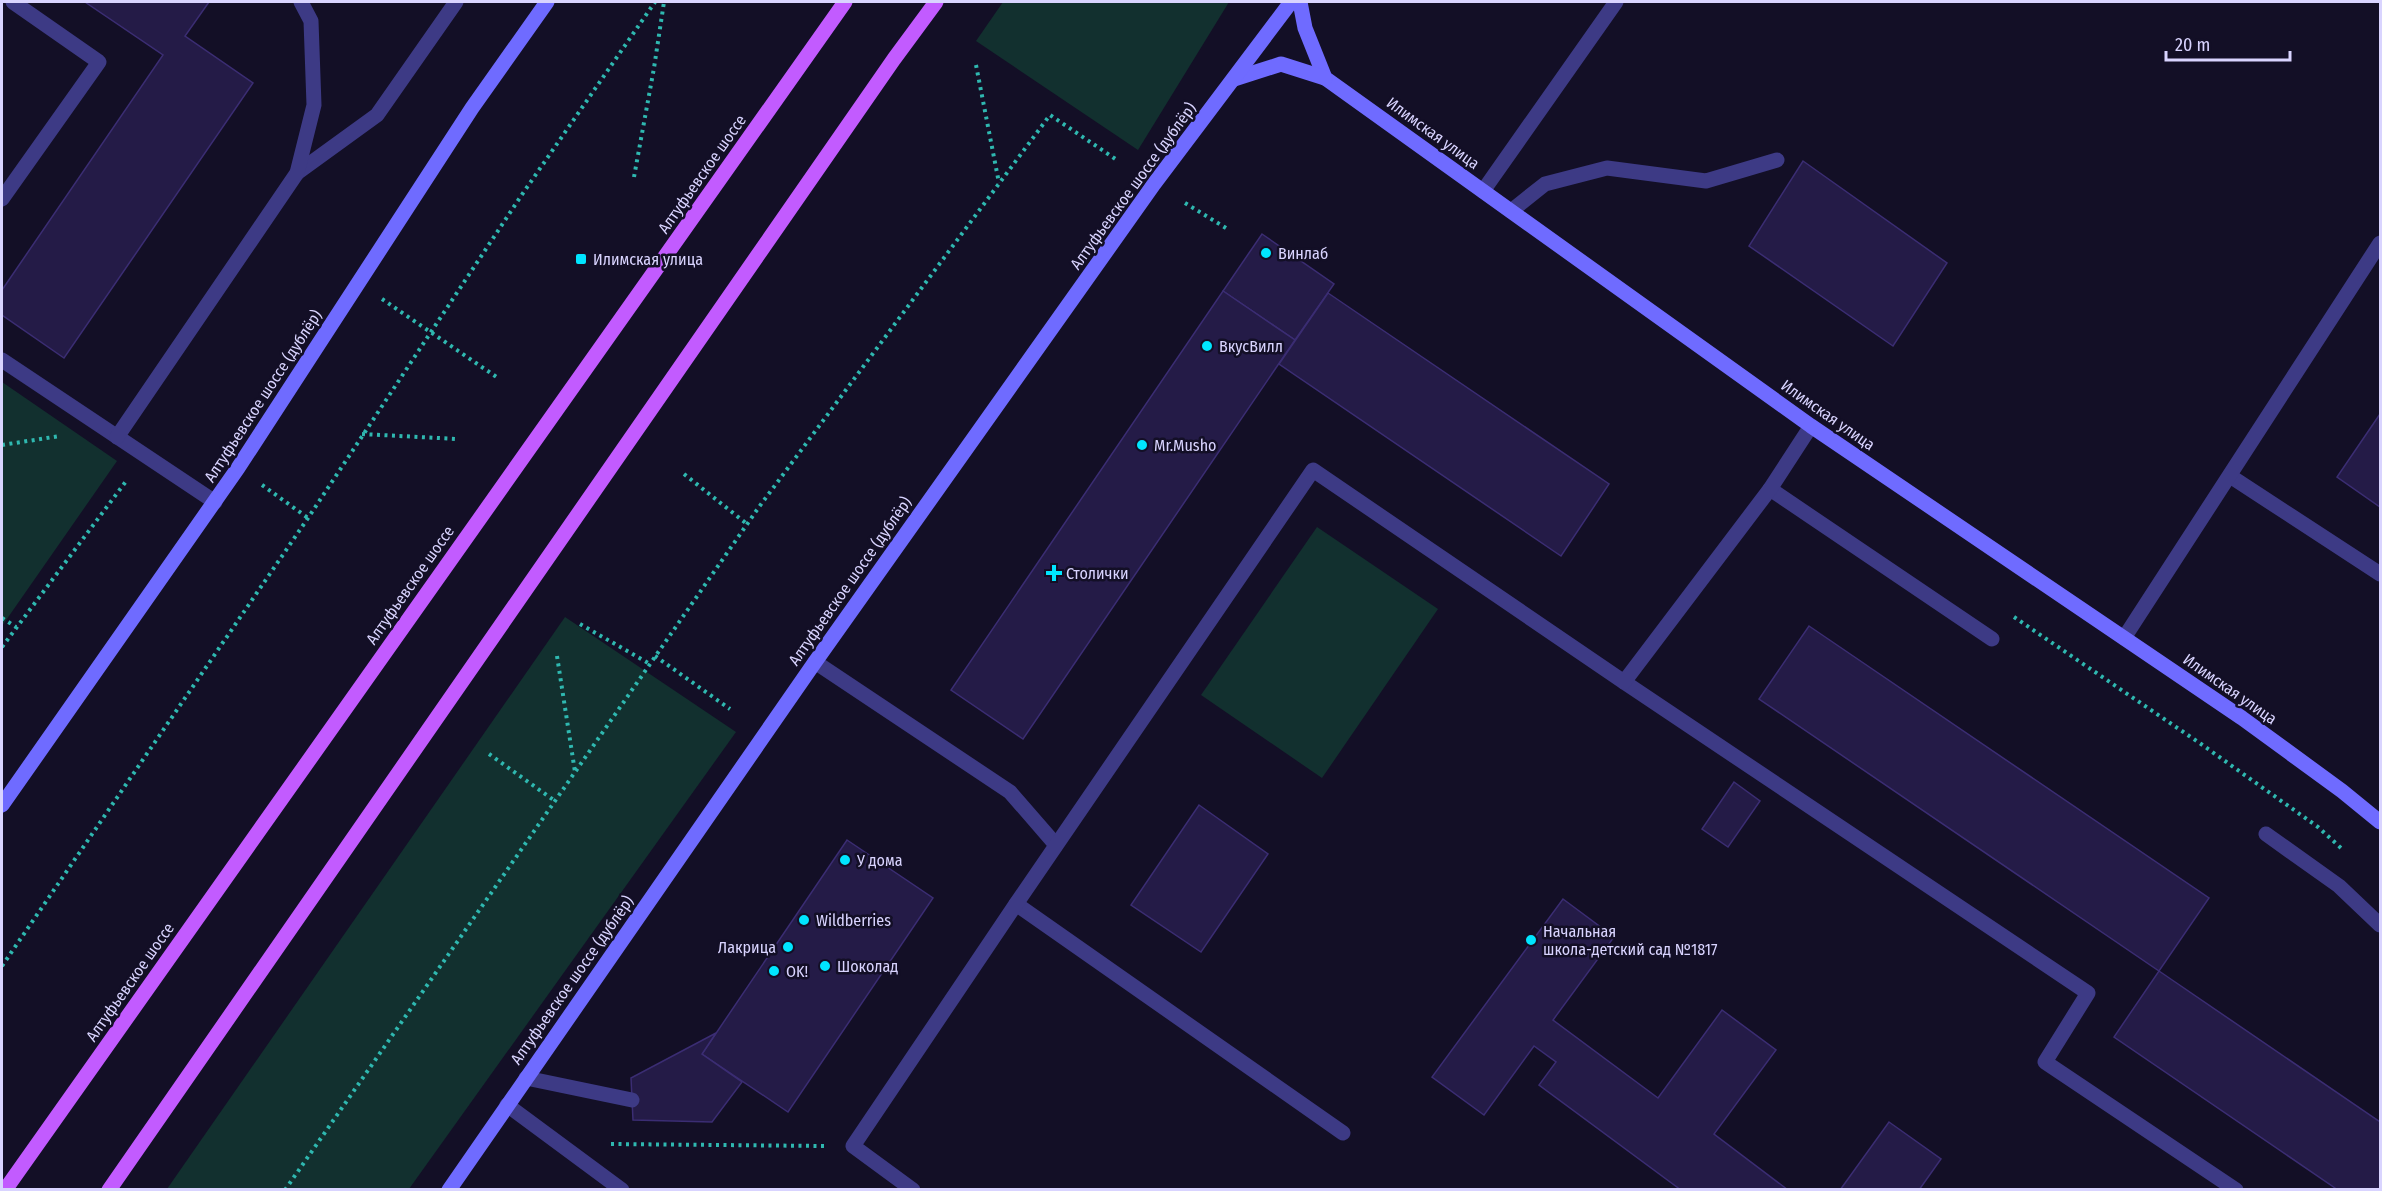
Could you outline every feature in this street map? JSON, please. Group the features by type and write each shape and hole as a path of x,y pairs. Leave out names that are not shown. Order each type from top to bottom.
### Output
{"main road":[{"name":"Алтуфьевское шоссе","path":"5,1190 845,2"},
{"path":"109,1190 887,69 936,2"}],"street":[{"name":"Алтуфьевское шоссе (дублёр)","path":"2,805 215,502 472,108 547,2"},
{"name":"Алтуфьевское шоссе (дублёр)","path":"449,1190 815,662 1154,184 1291,2"},
{"path":"1300,2 1305,28 1325,78"},
{"path":"1234,79 1281,64 1325,78"},
{"name":"Илимская улица","path":"1325,78 1811,426 2242,718 2342,791 2380,822"}],"lane":[{"path":"2,199 99,62 13,2"},
{"path":"297,173 314,105 311,21 301,2"},
{"path":"111,433 297,173 377,115 456,2"},
{"path":"1483,191 1616,2"},
{"path":"1511,211 1545,184 1607,168 1706,181 1777,160"},
{"path":"2124,638 2380,243"},
{"path":"2,360 215,502"},
{"path":"1624,682 1770,489 1811,426"},
{"path":"913,1190 853,1146 1313,470 2088,993 2045,1062 2236,1190"},
{"path":"2230,476 2380,574"},
{"path":"1770,489 1992,639"},
{"path":"815,662 1010,792 1056,845"},
{"path":"2266,834 2339,886 2380,925"},
{"path":"1016,904 1343,1133"},
{"path":"526,1078 632,1100"},
{"path":"507,1105 621,1190"}],"path":[{"path":"2,966 308,518 520,196 655,2"},
{"path":"634,177 664,2"},
{"path":"976,65 999,184"},
{"path":"285,1190 747,524 1050,116 1117,160"},
{"path":"1185,203 1226,228"},
{"path":"358,283 498,378"},
{"path":"2,445 111,433"},
{"path":"362,434 457,439"},
{"path":"2,647 145,456"},
{"path":"238,468 308,518"},
{"path":"684,474 747,524"},
{"path":"1992,639 2009,614 2318,827 2345,851"},
{"path":"2,618 16,627"},
{"path":"580,624 650,664"},
{"path":"557,656 575,772"},
{"path":"655,656 730,709"},
{"path":"489,754 555,801"},
{"path":"560,1144 853,1146"}],"green space":[{"path":"1003,2 1229,2 1138,150 976,41"},
{"path":"2,382 117,461 2,626"},
{"path":"1317,527 1438,609 1322,778 1201,695"},
{"path":"565,617 736,732 409,1189 167,1189"}],"building":[{"path":"85,2 209,2 185,36 253,83 64,358 2,315 2,290 163,55"},
{"path":"1803,161 1947,263 1893,346 1749,246"},
{"path":"1262,234 1334,284 1295,340 1223,291"},
{"path":"1223,291 1295,340 1023,739 951,690"},
{"path":"1328,293 1609,484 1561,556 1279,364"},
{"path":"2380,414 2380,507 2337,477"},
{"path":"1809,626 2209,898 2159,971 1759,699"},
{"path":"1734,782 1760,801 1728,847 1702,829"},
{"path":"1199,805 1268,854 1201,952 1131,905"},
{"name":"Шоколад","path":"847,840 933,898 788,1112 702,1054"},
{"path":"1563,899 1614,937 1553,1020 1658,1098 1722,1010 1776,1050 1714,1134 1788,1190 1681,1190 1539,1085 1556,1062 1534,1046 1484,1115 1432,1077"},
{"path":"2159,971 2380,1122 2380,1190 2338,1190 2114,1037"},
{"path":"716,1033 702,1054 742,1082 712,1122 633,1120 631,1078"},
{"path":"1889,1122 1941,1159 1919,1190 1840,1190"}],"place":[{"name":"Винлаб","path":"1266,253"},
{"name":"Илимская улица","path":"581,259"},
{"name":"ВкусВилл","path":"1207,346"},
{"name":"Mr.Musho","path":"1142,445"},
{"name":"Столички","path":"1054,573"},
{"name":"У дома","path":"845,860"},
{"name":"Wildberries","path":"804,920"},
{"name":"Начальная школа-детский сад №1817","path":"1531,940"},
{"name":"Лакрица","path":"788,947"},
{"name":"Шоколад","path":"825,966"},
{"name":"OK!","path":"774,971"}]}
